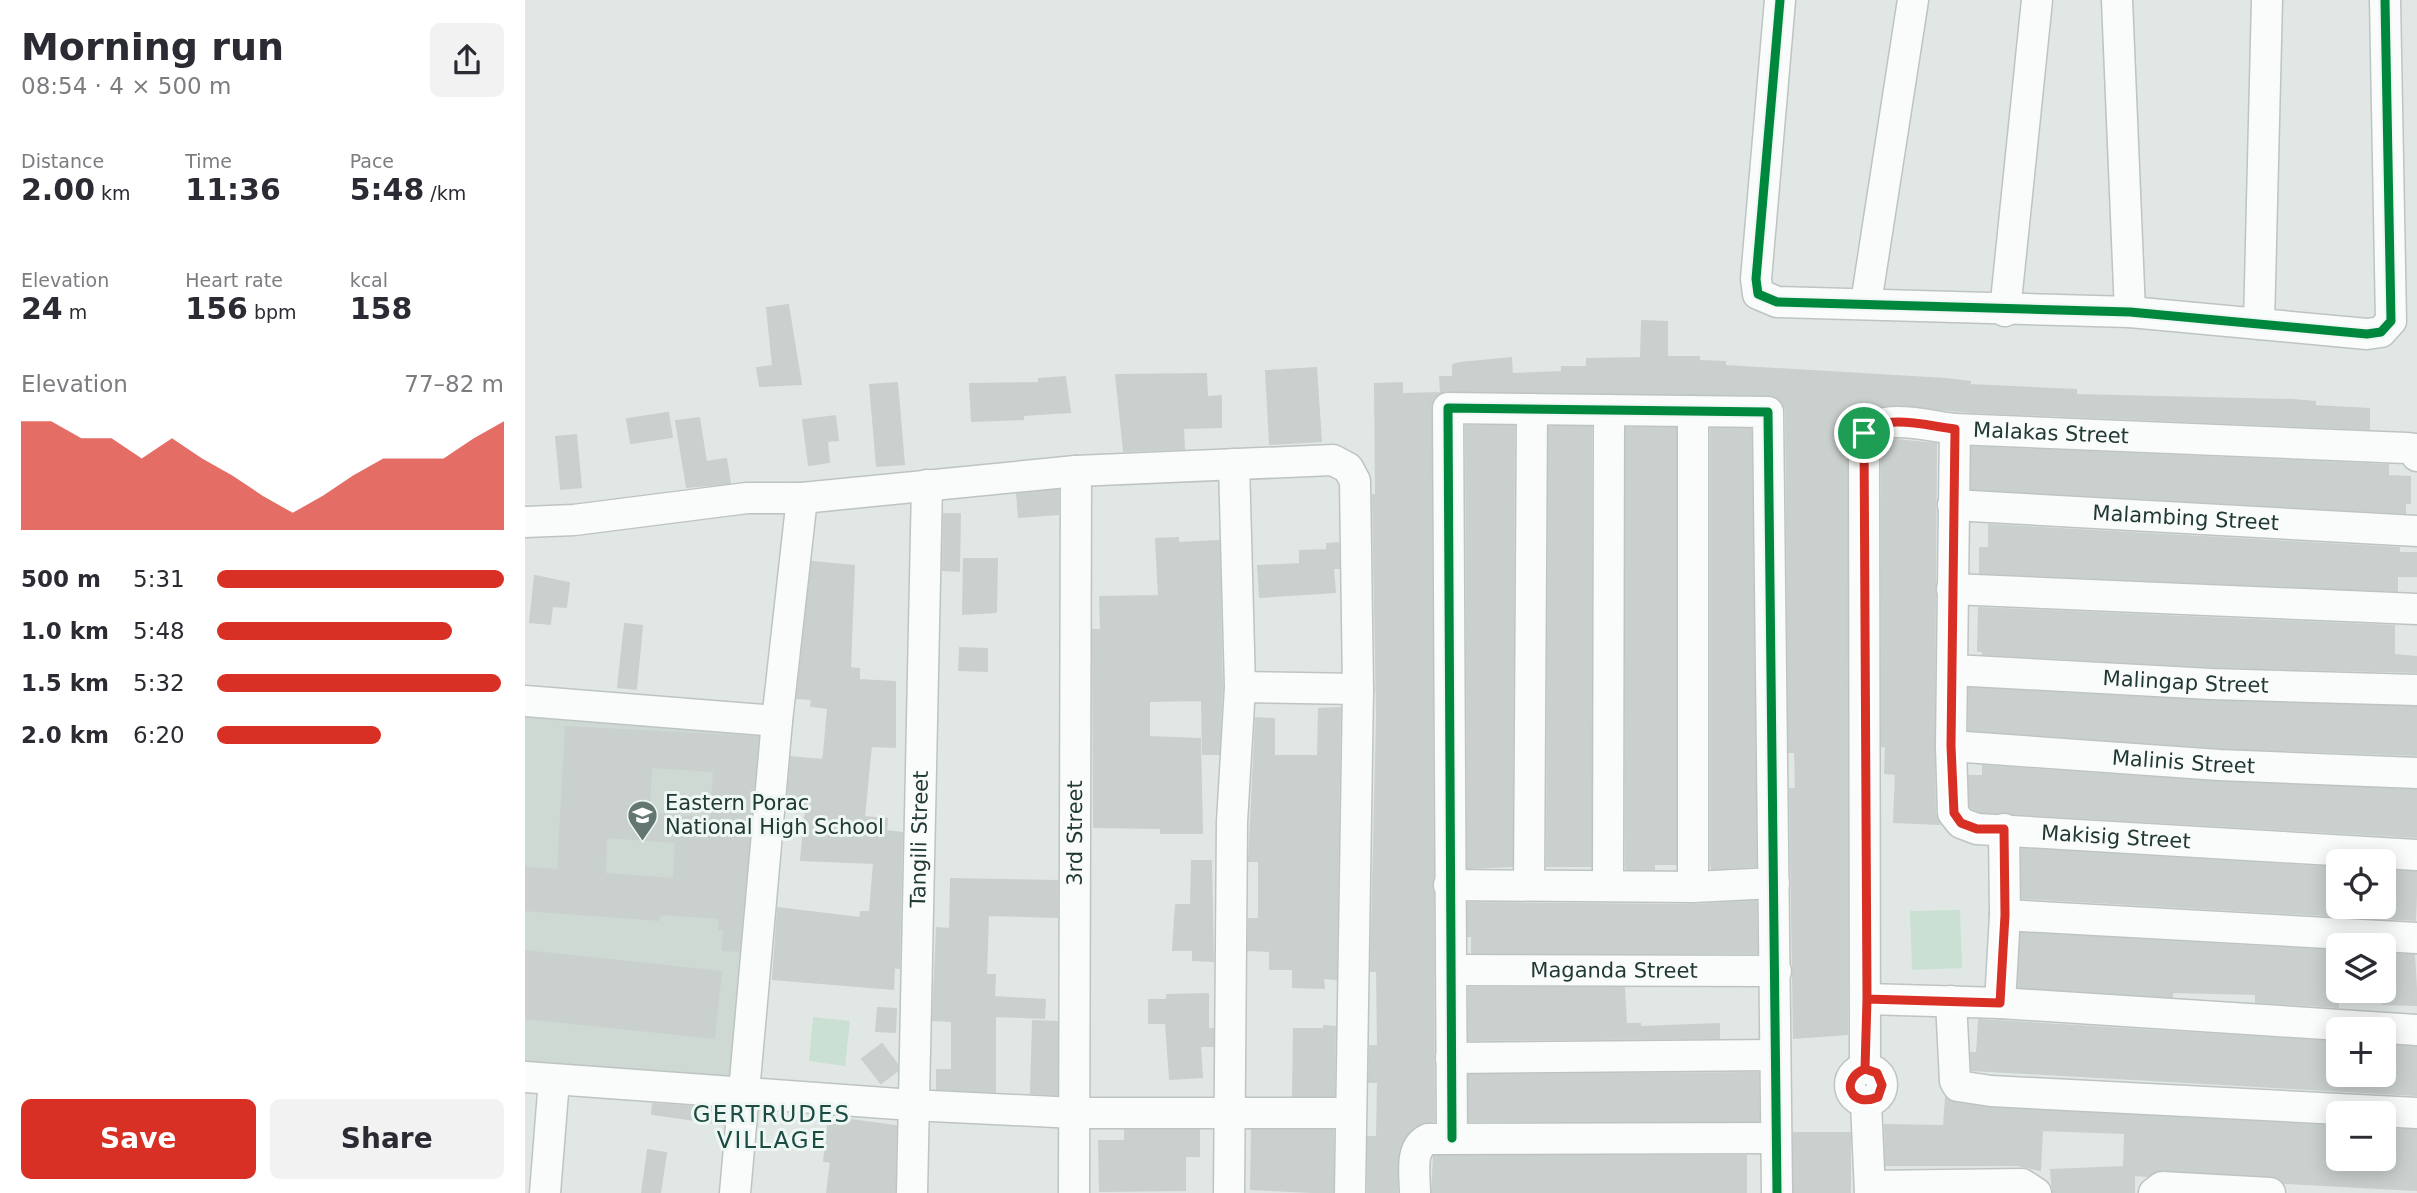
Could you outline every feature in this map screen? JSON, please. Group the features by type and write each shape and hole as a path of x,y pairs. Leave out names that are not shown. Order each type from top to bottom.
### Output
{"street":[{"path":"1780,0 1756,279 1758,294 1777,302 1866,303 2005,311 2130,312 2367,334 2381,332 2391,321 2385,0"},
{"path":"1866,303 1913,0"},
{"path":"2005,311 2037,0"},
{"path":"2117,0 2130,312"},
{"path":"2259,324 2267,0"},
{"path":"1452,1138 1448,408 1768,412 1777,1193"},
{"path":"1529,885 1532,409"},
{"path":"1608,884 1609,410"},
{"path":"1693,411 1693,887"},
{"name":"Malakas Street","path":"1870,1190 1866,1102 1857,1099 1851,1091 1850,1081 1855,1073 1865,1069 1867,999 1864,433 1873,425 1884,422 1955,429 2416,453"},
{"name":"Makisig Street","path":"1955,429 1951,746 1954,813 1961,823 1977,829 2417,855"},
{"path":"525,522 574,520 747,498 802,498 1076,471 1333,460 1348,468 1355,481 1358,689 1349,1113 1350,1193"},
{"path":"1229,1193 1232,822 1240,687 1234,464"},
{"name":"3rd Street","path":"1075,1193 1076,471"},
{"name":"Tangili Street","path":"912,1193 927,485"},
{"path":"735,1193 777,721 802,498"},
{"name":"Malambing Street","path":"1953,505 2417,531"},
{"path":"1952,589 2417,609"},
{"name":"Malingap Street","path":"1953,670 2211,684 2417,690"},
{"path":"1240,687 1358,689"},
{"path":"525,701 777,721"},
{"name":"Malinis Street","path":"1951,746 2219,765 2417,773"},
{"path":"2000,1003 2005,915 2004,829"},
{"path":"1450,885 1608,884 1693,887 1774,883"},
{"path":"2005,915 2417,938"},
{"name":"Maganda Street","path":"1451,970 1776,971"},
{"path":"1867,999 2000,1003 2417,1030"},
{"path":"1951,1001 1955,1081 1958,1086 2004,1091 2417,1113"},
{"path":"1451,1058 1775,1055"},
{"path":"545,1193 540,1079 912,1105 1075,1113 1349,1113"},
{"path":"1415,1193 1415,1152 1421,1142 1428,1139 1776,1138"},
{"path":"1870,1190 2022,1184 2036,1193"},
{"path":"2154,1193 2162,1187 2270,1193"}],"shaded area":[{"name":"Eastern Porac National High School","path":"525,707 769,726 738,1083 525,1062"}],"green space":[{"path":"1960,910 1962,968 1912,970 1910,911"},
{"path":"813,1017 850,1021 845,1066 809,1061"}],"building":[{"path":"788,305 801,384 760,386 757,368 773,366 767,308"},
{"path":"1642,321 1667,322 1667,357 1699,357 1699,361 1725,362 1725,366 1946,379 1970,382 1970,385 2076,390 2076,395 2293,400 2315,402 2315,406 2369,409 2369,429 1971,412 1895,405 1867,410 1849,424 1847,1034 1794,1038 1790,789 1796,789 1795,752 1789,752 1786,412 1783,403 1768,395 1441,392 1440,377 1453,377 1453,365 1460,363 1511,358 1512,374 1562,372 1562,367 1587,367 1587,359 1641,358"},
{"path":"1316,368 1321,441 1270,444 1266,371"},
{"path":"1206,374 1207,397 1221,396 1221,427 1183,428 1184,449 1124,451 1116,375"},
{"path":"1065,377 1070,412 1023,415 1023,419 972,421 970,384 1039,383 1039,379"},
{"path":"897,383 904,464 877,466 870,385"},
{"path":"1402,383 1402,394 1440,393 1431,408 1434,1121 1418,1125 1402,1142 1397,1162 1397,1193 1368,1193 1368,1137 1377,1137 1378,1082 1369,1082 1370,1046 1378,1046 1377,971 1371,971 1377,717 1373,495 1376,495 1375,384"},
{"path":"668,413 672,437 631,443 627,419"},
{"path":"835,416 838,440 827,441 829,462 809,465 803,420"},
{"path":"699,418 706,462 726,459 730,483 687,487 676,421"},
{"path":"1466,426 1514,426 1512,866 1468,868"},
{"path":"1549,427 1591,427 1591,866 1547,866"},
{"path":"1626,428 1676,428 1676,864 1654,864 1654,869 1627,869 1626,865"},
{"path":"1711,429 1751,429 1756,866 1712,869 1711,864"},
{"path":"576,435 581,487 561,489 556,437"},
{"path":"1896,440 1936,444 1934,747 1935,814 1939,824 1894,822 1896,774 1885,773 1886,747 1882,746 1882,443"},
{"path":"1972,447 2388,465 2388,476 2410,477 2410,503 2405,503 2405,513 1972,489"},
{"path":"1058,490 1058,514 1019,517 1017,494"},
{"path":"944,514 960,514 959,571 943,570"},
{"path":"1989,525 2399,548 2399,553 2417,553 2416,576 2397,576 2397,591 1980,573 1980,548 1989,548"},
{"path":"1178,538 1178,543 1219,541 1222,687 1219,754 1203,754 1202,700 1149,701 1149,737 1200,739 1202,833 1161,833 1161,828 1094,827 1093,630 1101,630 1100,597 1159,596 1156,539"},
{"path":"1338,543 1339,568 1333,568 1335,592 1260,597 1258,566 1300,564 1300,551 1327,550 1327,544"},
{"path":"964,559 997,559 996,612 963,614"},
{"path":"812,562 854,566 850,668 859,669 859,680 895,682 895,747 871,746 864,817 887,819 886,831 902,833 899,968 894,967 893,989 773,979 778,908 860,918 861,912 870,912 874,863 801,860 806,809 787,807 791,757 823,760 824,753 828,708 811,706 812,699 797,698"},
{"path":"535,576 569,583 566,607 552,606 550,624 530,622"},
{"path":"1979,608 2394,626 2394,655 2417,657 2417,672 2212,667 1983,654 1983,651 1978,651"},
{"path":"625,624 642,626 636,689 618,687"},
{"path":"960,648 987,649 987,671 959,670"},
{"path":"1969,688 2210,701 2417,707 2417,755 2220,748 1969,730"},
{"path":"1340,708 1336,979 1323,978 1324,988 1293,987 1293,969 1270,969 1270,951 1248,950 1249,919 1259,919 1259,861 1249,861 1256,718 1274,719 1274,756 1318,756 1319,709"},
{"path":"566,727 758,737 739,951 723,950 724,929 719,929 720,918 660,914 659,920 525,910 525,868 558,870","holes":["651,767 714,771 711,818 649,814","606,837 676,842 674,879 605,874"]},
{"path":"1983,766 2218,782 2417,790 2417,837 1981,812 1970,807 1969,776 1983,776"},
{"path":"2022,849 2326,867 2326,915 2022,898"},
{"path":"1192,861 1211,861 1213,961 1193,960 1193,950 1173,950 1176,905 1191,905"},
{"path":"2396,871 2417,872 2415,920 2396,919"},
{"path":"951,879 1057,881 1057,917 988,915 986,975 995,975 994,997 1045,1000 1044,1018 995,1016 995,1092 937,1089 937,1070 952,1070 952,1021 933,1020 937,928 950,929"},
{"path":"1756,901 1757,953 1472,953 1472,936 1468,936 1468,903 1693,905"},
{"path":"2021,933 2326,950 2326,1003 2338,1003 2338,1007 2256,1002 2256,994 2172,992 2172,997 2018,987"},
{"path":"525,951 721,972 714,1038 525,1018"},
{"path":"2396,954 2414,955 2417,1005 2383,1004 2396,1003"},
{"path":"1469,988 1624,988 1626,1024 1640,1024 1640,1027 1719,1024 1719,1038 1469,1040"},
{"path":"1208,994 1208,1029 1213,1029 1213,1046 1200,1046 1202,1077 1170,1079 1166,1023 1149,1023 1149,1000 1167,1000 1167,995"},
{"path":"878,1008 896,1009 895,1032 876,1031"},
{"path":"1979,1020 2326,1041 2326,1087 2396,1087 2396,1046 2417,1047 2417,1095 1972,1070 1971,1053 1977,1053"},
{"path":"1033,1021 1057,1022 1057,1095 1031,1093"},
{"path":"1324,1026 1335,1027 1334,1096 1293,1096 1294,1029 1324,1029"},
{"path":"882,1044 897,1064 897,1071 881,1083 862,1059"},
{"path":"1758,1073 1759,1121 1469,1121 1469,1075"},
{"path":"1946,1098 1955,1103 1990,1108 2326,1126 2326,1171 2396,1171 2396,1129 2417,1130 2417,1190 2284,1183 2271,1176 2163,1170 2148,1176 2134,1175 2134,1193 2053,1193 2051,1170 2124,1167 2125,1133 2042,1130 2040,1170 2017,1165 1886,1165 1885,1125 1944,1126"},
{"path":"653,1104 725,1109 724,1124 652,1114"},
{"path":"829,1117 896,1126 895,1193 827,1193 831,1162 824,1161"},
{"path":"1125,1130 1199,1130 1199,1156 1185,1156 1185,1190 1100,1191 1099,1141 1125,1141"},
{"path":"1252,1130 1333,1130 1333,1193 1251,1189"},
{"path":"1794,1133 1850,1133 1850,1193 1794,1193"},
{"path":"648,1150 666,1153 660,1193 642,1193"},
{"path":"1434,1156 1746,1156 1746,1193 1432,1193"}],"cycle path":[{"path":"1780,0 1756,279 1758,294 1777,302 2130,312 2367,334 2381,332 2391,321 2385,0"},
{"path":"1452,1138 1448,408 1768,412 1777,1193"}],"place":[{"name":"Eastern Porac National High School","path":"642,842"}],"district":[{"name":"GERTRUDES VILLAGE","path":"772,1127"}],"route":[{"path":"1864,433 1867,999 1865,1069 1855,1073 1850,1081 1851,1091 1857,1099 1866,1102 1878,1097 1882,1085 1877,1073 1865,1069 1867,999 2000,1003 2005,915 2004,829 1977,829 1961,823 1954,813 1951,746 1955,429 1884,422 1873,425 1864,433"}]}
